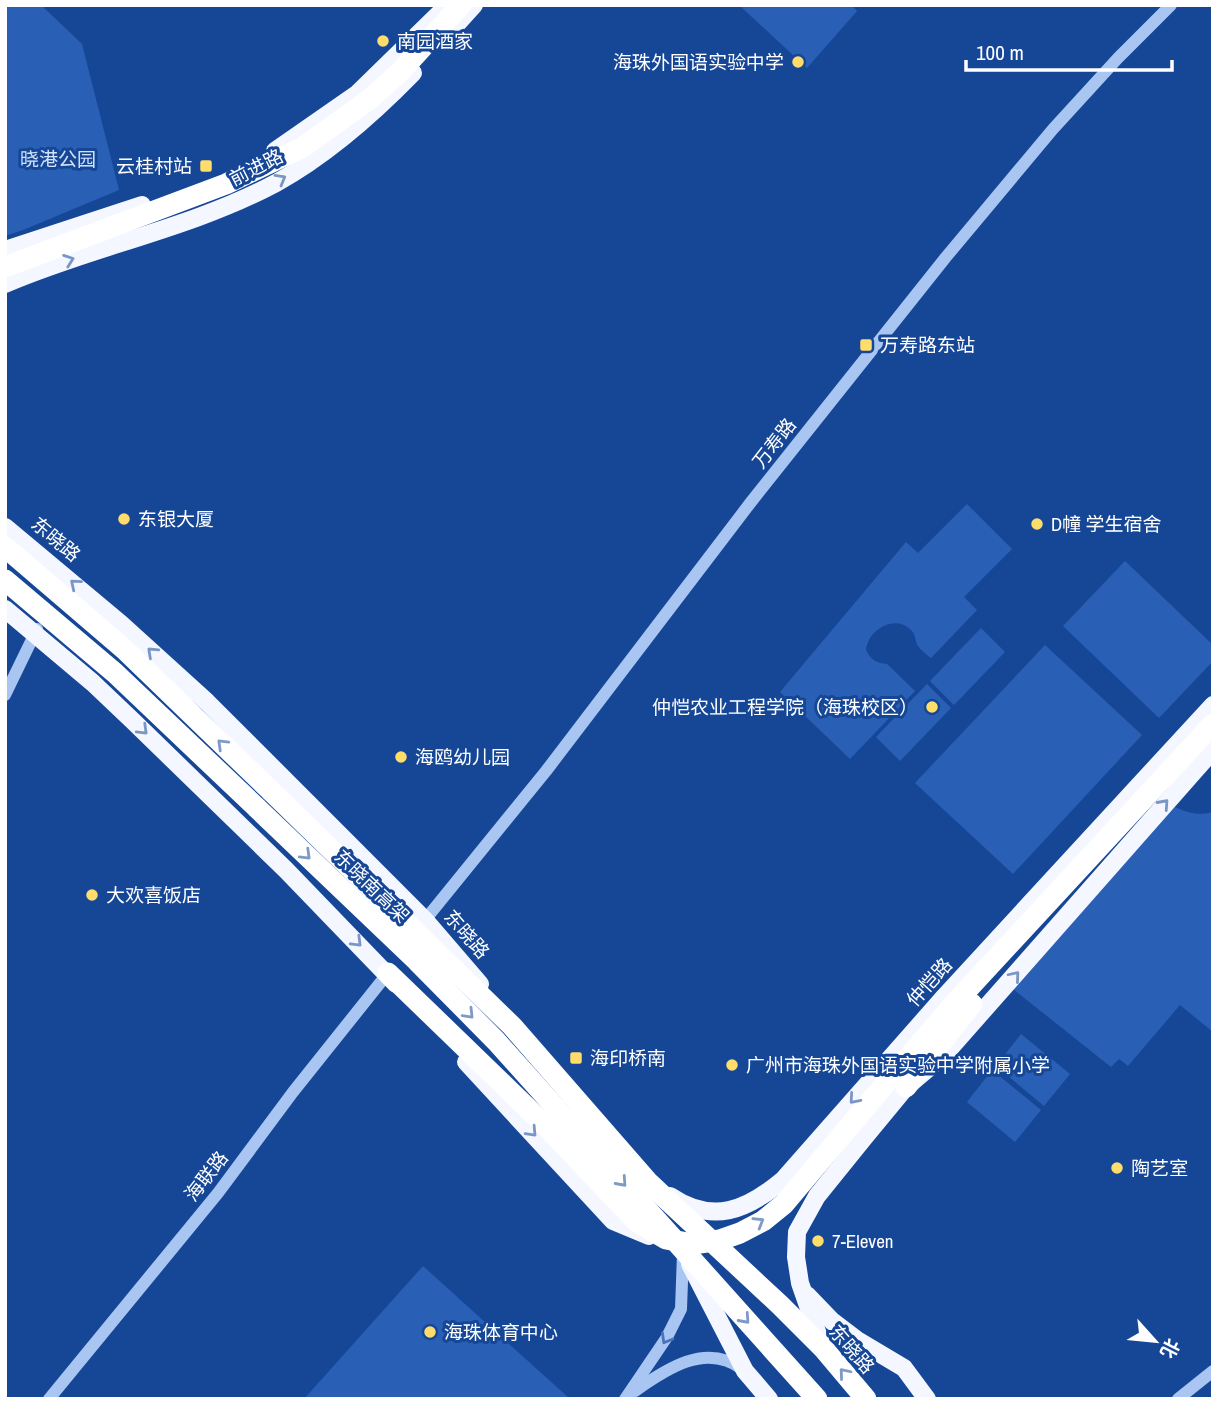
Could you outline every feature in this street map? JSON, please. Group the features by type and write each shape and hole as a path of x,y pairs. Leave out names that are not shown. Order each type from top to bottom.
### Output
{"highway":[{"path":"5,265 226,184 303,146 370,99 401,71 461,5"},
{"name":"东晓南高架","path":"5,547 124,649 512,1026"},
{"name":"东晓南高架","path":"5,580 116,673 417,961 496,1041 683,1250"},
{"path":"388,973 546,1126 637,1222 666,1239 693,1244 720,1240 764,1221 784,1204 954,1004 1213,724"},
{"path":"906,1087 1106,838"},
{"name":"东晓路","path":"512,1026 648,1182 780,1305 823,1348 866,1399"},
{"path":"683,1250 817,1399"}],"main road":[{"name":"前进路","path":"5,250 199,185 285,146 357,94 448,5"},
{"name":"前进路","path":"5,284 208,212 276,183 360,124 420,65 474,5"},
{"name":"东晓路","path":"5,527 121,624 207,702 425,920 451,948 512,1026"},
{"path":"5,609 93,683 214,799 388,973 612,1222 683,1250 744,1371 769,1399"},
{"name":"仲恺路","path":"648,1182 682,1203 713,1212 737,1209 759,1200 782,1180 945,996 1213,705"},
{"path":"823,1348 800,1283 796,1257 797,1232 817,1196 906,1087 944,1055 1213,750"},
{"path":"800,1283 811,1301 841,1328 904,1368 927,1399"},
{"path":"780,1305 841,1328"}],"street":[{"name":"万寿路","path":"425,920 546,771 751,502 946,257 1062,119 1171,5"},
{"path":"5,695 36,633 39,618 38,590 28,546"},
{"path":"93,683 76,658 75,646 78,637 86,626 96,620 121,624"},
{"name":"海联路","path":"49,1399 218,1193 293,1092 388,973"},
{"path":"626,1399 661,1347 681,1310 683,1250"},
{"path":"626,1399 665,1370 685,1361 722,1358 744,1371"},
{"path":"1178,1399 1213,1371"}],"green space":[{"name":"晓港公园","path":"5,5 41,5 82,44 119,190 5,236"},
{"path":"739,5 851,5 857,11 807,68"},
{"path":"967,504 1012,549 964,597 977,610 931,658 918,646 913,633 898,623 884,626 872,636 866,650 870,656 877,662 887,664 915,691 850,759 780,692 906,542 918,553"},
{"path":"1125,561 1213,645 1213,661 1159,718 1063,626"},
{"path":"981,628 1005,652 954,705 930,681"},
{"path":"1045,645 1142,735 1013,874 915,783"},
{"path":"927,684 951,708 900,761 876,737"},
{"path":"1175,807 1193,813 1213,812 1213,1032 1180,1005 1128,1066 1119,1059 1111,1067 1013,989"},
{"path":"1021,1034 1070,1074 1044,1106 996,1066"},
{"path":"992,1070 1041,1110 1015,1142 967,1102"},
{"name":"海珠体育中心","path":"423,1266 570,1399 304,1399"}],"place":[{"name":"南园酒家","path":"383,41"},
{"name":"海珠外国语实验中学","path":"798,62"},
{"name":"云桂村站","path":"206,166"},
{"name":"万寿路东站","path":"866,345"},
{"name":"东银大厦","path":"124,519"},
{"name":"D幢 学生宿舍","path":"1037,524"},
{"name":"仲恺农业工程学院（海珠校区）","path":"932,707"},
{"name":"海鸥幼儿园","path":"401,757"},
{"name":"大欢喜饭店","path":"92,895"},
{"name":"海印桥南","path":"576,1058"},
{"name":"广州市海珠外国语实验中学附属小学","path":"732,1065"},
{"name":"陶艺室","path":"1117,1168"},
{"name":"7-Eleven","path":"818,1241"},
{"name":"海珠体育中心","path":"430,1332"}]}
